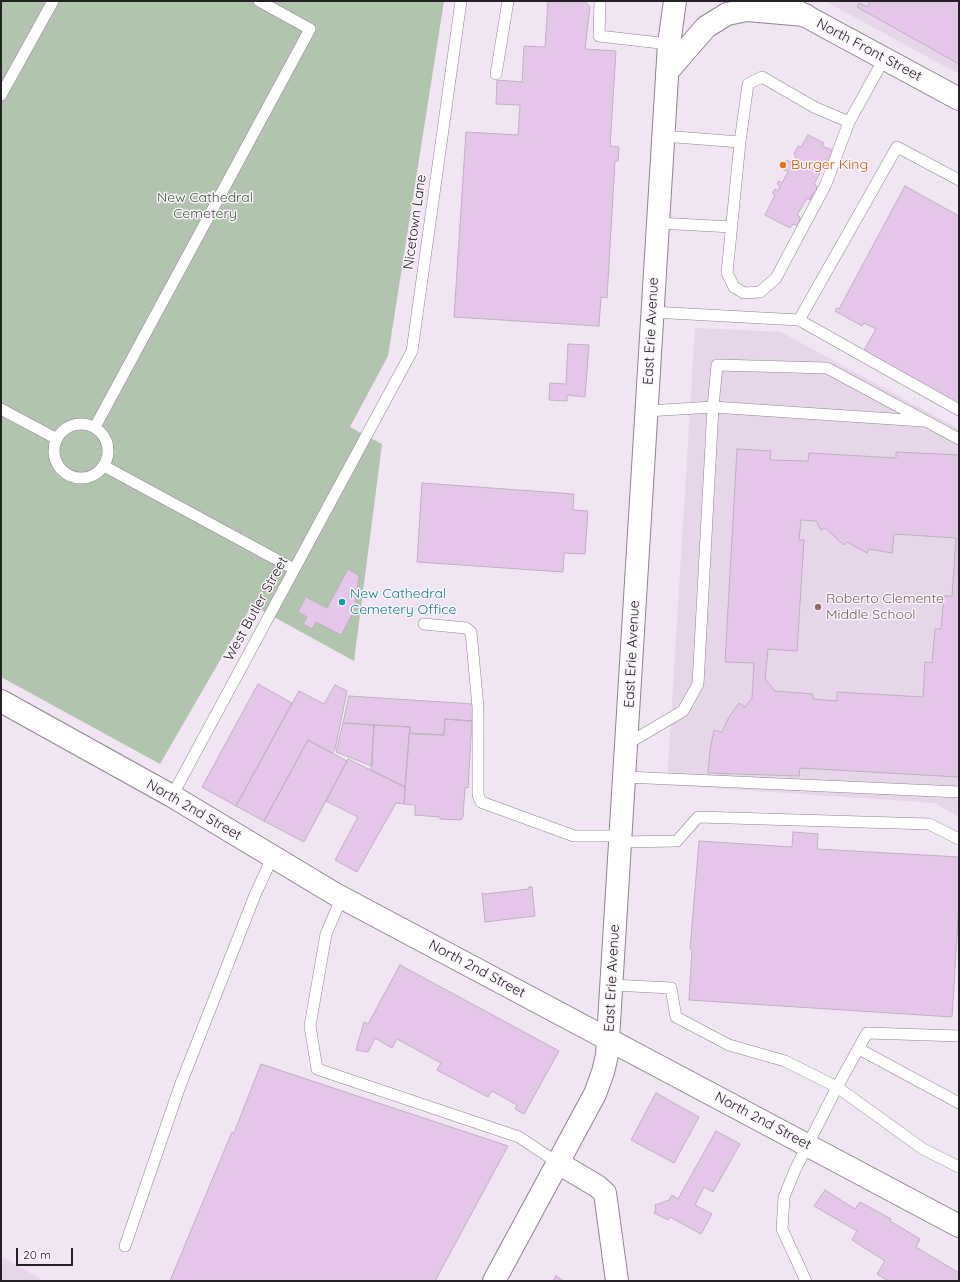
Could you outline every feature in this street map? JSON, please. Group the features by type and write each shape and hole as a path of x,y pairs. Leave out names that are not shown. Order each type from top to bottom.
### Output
{"main road":[{"name":"East Erie Avenue","path":"494,1281 595,1094 604,1072 609,1039 667,72 675,1"},
{"name":"North Front Street","path":"778,1 959,99"},
{"path":"667,72 706,28 727,14 747,10 805,15"},
{"name":"North 2nd Street","path":"1,701 172,796 342,898 959,1226"},
{"path":"558,1163 605,1193 617,1281"}],"lane":[{"path":"1,95 53,1"},
{"path":"95,427 310,29 259,1"},
{"name":"Nicetown Lane","path":"367,436 412,351 461,1"},
{"path":"496,74 508,1"},
{"path":"600,1 599,36 669,44"},
{"path":"849,122 814,107 762,77 748,84 740,142 727,273 734,287 744,293 760,292 776,278 826,184 849,122 884,59"},
{"path":"663,136 740,142"},
{"path":"799,320 897,147 959,180"},
{"path":"658,223 732,227"},
{"path":"652,312 799,320 959,410"},
{"path":"627,741 632,741 683,711 698,684 713,407 717,365 827,368 959,439"},
{"path":"647,411 713,407 927,422"},
{"path":"1,409 56,439"},
{"path":"87,424 95,427 102,433 109,449 104,466 90,477 72,477 58,466 54,448 56,439 69,426 87,424"},
{"name":"West Butler Street","path":"172,796 367,436"},
{"path":"104,466 294,569"},
{"path":"424,624 466,628 471,632 478,707 478,796 481,802 574,836 677,841 698,816 929,824 959,840"},
{"path":"625,777 959,792"},
{"path":"125,1246 180,1086 255,895 273,856"},
{"path":"342,898 326,934 310,1026 316,1069 519,1137 558,1163"},
{"path":"612,985 671,988 676,1017 729,1045 785,1061 837,1087 923,1149 959,1167"},
{"path":"806,1281 782,1229 784,1197 794,1170 867,1033 959,1036"},
{"path":"859,1049 959,1103"}],"shaded area":[{"path":"825,1 959,1 959,74"},
{"name":"Roberto Clemente Middle School","path":"695,328 781,332 959,429 959,817 935,803 667,785"},
{"path":"1,1256 44,1281 1,1281"}],"green space":[{"name":"New Cathedral Cemetery","path":"1,1 444,1 388,356 350,427 382,444 354,661 252,605 160,764 1,677"}],"building":[{"path":"548,1 585,1 590,7 585,49 616,51 610,146 619,147 618,161 615,161 607,298 601,297 599,326 454,317 466,132 518,135 520,105 496,104 497,80 522,82 524,46 545,47"},
{"path":"871,1 959,1 959,64 857,7 859,3 867,7"},
{"path":"808,135 824,143 822,146 832,150 835,154 830,162 827,160 814,184 817,186 816,189 819,191 816,195 813,193 810,200 807,198 797,215 800,217 799,221 802,222 800,226 793,224 790,228 765,215 775,195 772,193 775,189 778,191 780,186 777,184 779,181 782,183 788,172 782,169 787,160 792,163 796,156 794,154 798,146 801,147"},
{"path":"905,186 959,216 959,404 863,352 876,329 864,323 862,326 835,311 837,308 839,309"},
{"path":"568,344 589,345 585,397 567,395 567,401 549,400 550,383 566,384"},
{"path":"737,449 771,451 770,460 808,461 809,453 896,458 896,452 959,455 959,777 800,768 799,776 708,773 714,730 722,732 729,717 739,703 745,707 752,698 754,663 725,662","holes":["801,520 816,521 821,530 825,528 844,545 847,542 867,553 869,549 892,553 894,534 956,538 952,596 944,596 941,629 935,629 932,663 925,662 923,697 837,692 837,701 813,699 813,694 775,691 765,679 768,649 797,651 804,540 799,540"]},
{"path":"422,483 574,494 573,510 588,511 585,554 564,553 563,572 417,562"},
{"name":"New Cathedral Cemetery Office","path":"348,569 359,576 354,611 341,635 316,622 312,629 303,624 307,617 298,612 306,597 327,608"},
{"path":"258,684 292,703 236,806 202,787"},
{"path":"335,685 347,691 335,749 332,753 308,740 264,821 236,806 299,691 324,704"},
{"path":"349,696 473,704 472,721 445,719 444,735 410,734 410,727 343,723"},
{"path":"445,719 472,721 468,788 465,787 463,817 461,820 440,819 440,817 415,815 415,805 404,804 409,733 444,735"},
{"path":"343,723 374,725 372,766 336,752"},
{"path":"374,725 410,727 405,787 371,770"},
{"path":"308,740 347,761 304,842 264,821"},
{"path":"348,759 405,787 404,804 396,803 357,872 335,860 358,817 326,801"},
{"path":"793,832 818,834 817,849 959,857 959,903 952,1017 689,1000 692,951 690,949 699,841 792,847"},
{"path":"529,887 532,887 535,916 485,922 482,893 485,894 529,889"},
{"path":"400,965 559,1051 524,1114 515,1109 517,1105 492,1091 488,1097 437,1070 441,1063 397,1039 392,1048 375,1038 368,1052 356,1050 364,1022 368,1024"},
{"path":"261,1064 508,1146 435,1281 170,1281 232,1132 234,1133"},
{"path":"656,1093 699,1117 674,1163 631,1140"},
{"path":"716,1131 740,1144 713,1192 704,1187 695,1205 712,1214 701,1234 670,1217 668,1220 654,1213 656,1209 655,1205 669,1200 672,1195 678,1199"},
{"path":"825,1190 855,1209 860,1202 891,1219 890,1221 920,1239 916,1247 959,1273 959,1281 888,1281 877,1274 885,1261 852,1240 857,1231 814,1206"},
{"path":"556,1276 564,1281 553,1281"}],"place":[{"name":"Burger King","path":"783,165"},
{"name":"New Cathedral Cemetery Office","path":"342,602"},
{"name":"Roberto Clemente Middle School","path":"818,607"}]}
